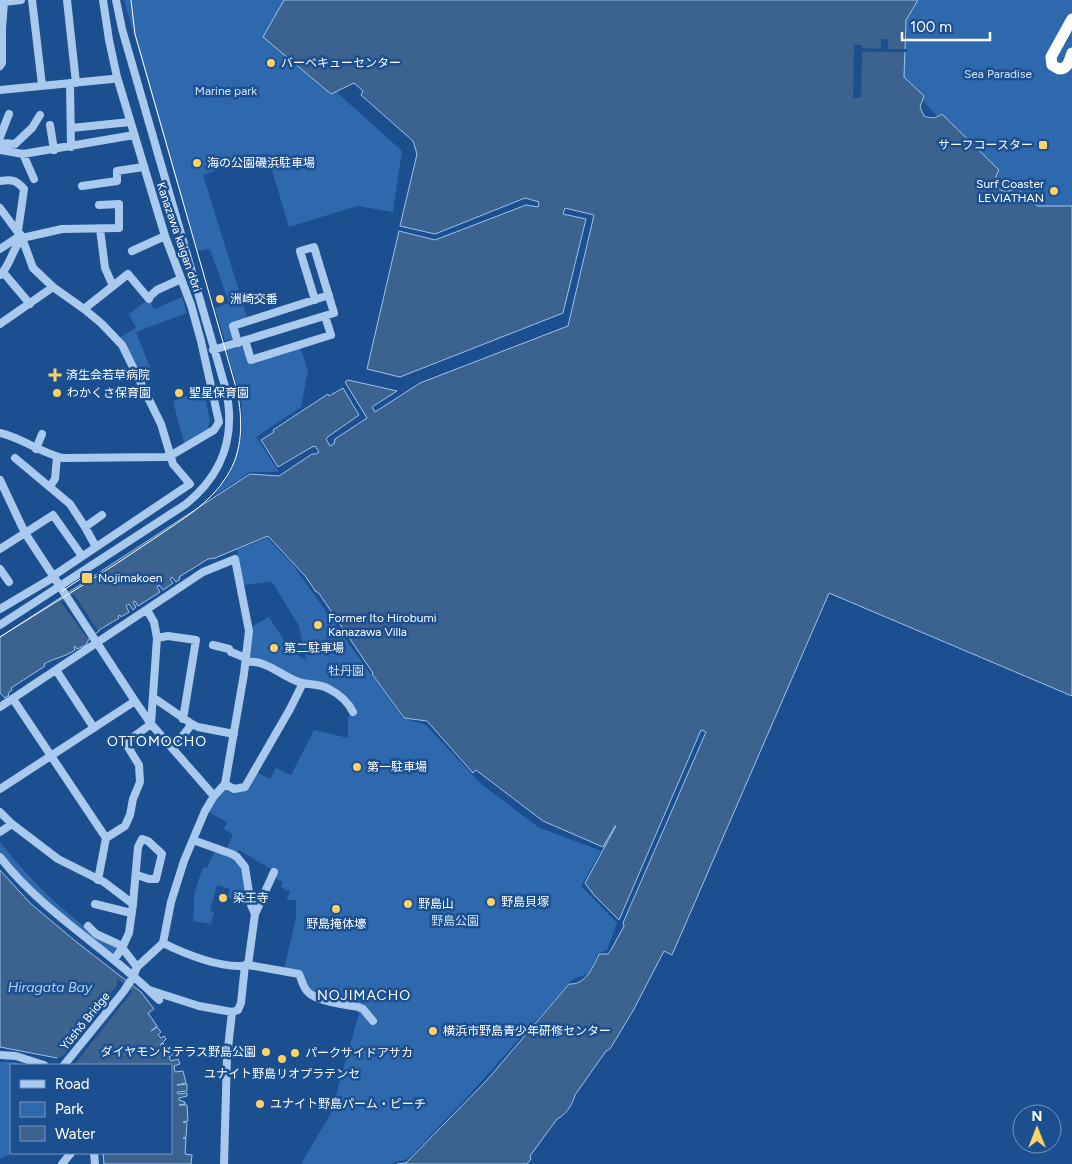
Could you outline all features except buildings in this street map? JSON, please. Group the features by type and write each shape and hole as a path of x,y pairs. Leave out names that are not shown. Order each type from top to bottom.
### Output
{"highway":[{"path":"1072,19 1051,57 1052,65 1059,69 1065,68 1072,53"}],"street":[{"path":"0,66 2,63 3,1 20,0"},
{"path":"32,0 42,86"},
{"path":"68,0 73,83 71,147"},
{"name":"Kanazawa kaigan dōri","path":"104,0 109,40 117,77 164,236 181,279 201,341 219,422 215,429 170,456"},
{"path":"0,625 186,504 209,482 217,470 227,447 230,420 226,390 122,29 116,0"},
{"path":"0,90 117,77"},
{"path":"0,137 9,114"},
{"path":"40,115 32,128 15,144 3,143 0,148 23,154 134,135"},
{"path":"71,128 130,122"},
{"path":"50,125 54,150"},
{"path":"23,154 34,179"},
{"path":"82,186 118,181 117,171 143,167"},
{"path":"0,181 12,180 18,182 24,189 20,234 2,274 30,304"},
{"path":"0,249 20,234 62,229 119,228 119,204 99,205"},
{"path":"0,208 20,234 33,268 53,287 101,323 122,345 161,424 173,464 190,484 53,576 0,609"},
{"path":"100,229 105,268 113,286"},
{"path":"132,251 164,236"},
{"path":"214,350 334,313 314,247 300,251 315,300"},
{"path":"308,276 322,272"},
{"path":"84,309 128,274 148,298 157,290 181,279"},
{"path":"0,324 53,287"},
{"path":"326,316 331,335 251,360 233,326 329,295"},
{"path":"0,433 62,458 170,456"},
{"path":"36,449 42,434"},
{"path":"50,486 55,479 57,457"},
{"path":"15,458 74,508 96,547"},
{"path":"0,480 25,533 135,701 151,724 214,796"},
{"path":"0,549 54,514 82,556"},
{"path":"85,527 102,515"},
{"path":"0,707 203,572 235,558 249,631 226,784 214,796 193,840 178,879 163,943 137,966 120,945 96,934 88,926"},
{"path":"0,568 9,582"},
{"path":"12,601 20,612"},
{"path":"106,838 125,826 140,782 139,765 128,747 129,740 151,724 157,638 154,622 147,610"},
{"path":"157,638 168,636 196,640 183,719"},
{"path":"213,645 229,649 246,660 266,665 289,678 303,683 322,686 335,692 349,704 353,712"},
{"path":"56,670 94,728"},
{"path":"226,784 234,789 245,787 290,710 303,683"},
{"path":"154,698 183,719 198,727 234,734"},
{"path":"13,699 106,838 98,880"},
{"path":"0,789 135,701"},
{"path":"173,748 192,724"},
{"path":"0,812 12,824 58,859 98,880 134,904"},
{"path":"0,832 12,824"},
{"path":"114,960 129,933 134,904 136,875 138,847 142,839 148,841 162,854 160,868 156,879 136,875"},
{"path":"193,840 232,854 242,862 245,867 251,906 255,914"},
{"path":"0,857 39,900 114,960 160,1000"},
{"path":"150,990 199,1006 232,1012 238,1010 241,1003 255,914 274,872"},
{"path":"95,904 131,914"},
{"path":"163,943 184,954 206,960 299,974 309,994 363,1009 373,1021"},
{"name":"Yūshō Bridge","path":"65,1064 124,991 133,977 137,966"},
{"path":"224,1164 227,1057 232,1012"},
{"path":"0,1055 16,1056 41,1064"}],"green space":[{"name":"Marine park","path":"124,0 293,0 272,34 402,151 393,212 357,206 289,227 267,154 203,175 248,320 232,325 235,338 225,341 215,308 229,303 210,249 198,251"},
{"name":"Sea Paradise","path":"913,0 1072,0 1072,209 1025,208 900,77 902,18"},
{"path":"182,297 187,313 136,332 153,375 143,379 120,337 136,328 129,314 149,299 154,309"},
{"path":"243,344 250,363 300,347 308,370 301,407 256,437 279,472 250,472 214,496 231,472 242,435 242,404 226,349"},
{"path":"203,390 210,420 208,429 184,443 173,401"},
{"name":"野島公園","path":"267,538 293,565 402,718 426,725 480,783 538,827 601,851 581,886 617,923 607,950 597,954 590,973 573,979 470,1094 408,1159 392,1164 301,1164 331,1113 361,1006 311,993 301,973 284,969 296,918 296,900 286,900 290,892 281,887 283,882 273,876 274,871 239,850 237,854 226,850 233,834 224,829 227,822 208,812 216,797 226,787 247,788 256,772 270,779 276,768 291,775 314,730 348,738 348,718 354,707 331,685 297,678 268,662 250,657 251,627 269,617 291,651 306,660 299,626 272,582 243,585 237,550"},
{"path":"0,842 26,873 54,901 84,926 117,948 113,955 47,902 21,877 0,852"},
{"path":"215,851 234,857 242,866 248,901 228,898 230,889 217,885 210,911 214,912 211,924 193,921 194,896 197,884 203,867 207,868"},
{"path":"0,1062 15,1062 20,1064 10,1064 11,1154 0,1159"}],"water":[{"path":"284,0 918,0 906,20 904,77 924,96 920,107 924,116 934,118 942,114 999,170 995,181 996,185 1002,190 1006,191 1017,188 1037,206 1072,206 1072,696 829,593 672,955 664,951 634,1009 610,1049 606,1051 575,1095 568,1109 557,1119 530,1156 531,1159 527,1164 397,1164 406,1163 487,1080 569,984 580,982 588,974 599,954 608,954 611,950 624,926 623,923 706,732 701,730 619,920 585,883 616,826 603,847 543,821 476,770 473,773 427,721 404,718 372,674 318,592 268,536 215,558 208,559 179,577 180,579 176,582 172,577 170,579 173,583 163,590 159,585 157,587 160,592 138,606 135,601 133,602 136,607 133,610 129,604 126,606 129,612 121,617 120,615 118,616 119,618 99,630 90,637 86,645 77,649 75,646 75,650 44,664 45,666 11,688 12,690 8,693 9,695 5,698 0,693 0,637 250,474 279,476 312,454 319,452 315,446 312,447 278,467 261,440 328,394 329,396 343,388 359,415 326,439 330,446 334,444 335,439 367,418 345,382 348,380 397,391 372,407 375,412 420,383 568,326 594,215 565,208 563,214 586,219 563,313 400,377 367,369 399,231 435,240 526,205 538,207 539,202 525,198 435,234 400,226 417,154 413,141 361,95 363,91 354,83 331,94 263,37"},
{"name":"Hiragata Bay","path":"0,870 30,903 141,992 154,1009 148,1013 157,1026 151,1031 157,1027 161,1032 158,1035 161,1038 164,1036 166,1039 160,1045 163,1043 166,1047 170,1045 172,1049 168,1054 173,1051 175,1053 169,1057 171,1061 178,1059 180,1064 174,1066 175,1072 183,1071 186,1083 177,1085 187,1084 187,1091 177,1092 178,1094 187,1093 187,1096 179,1098 185,1104 179,1105 187,1105 188,1121 183,1122 187,1123 186,1137 183,1138 186,1138 185,1154 192,1155 191,1164 104,1164 103,1154 172,1154 172,1064 64,1064 57,1058 0,1047"}],"pier":[{"path":"881,39 888,39 888,49 907,49 907,52 862,52 861,98 853,98 854,45 862,45 862,48 881,49"},
{"path":"74,594 98,631 87,638 61,602"},
{"path":"117,978 132,992 75,1064 60,1064 54,1060 64,1055 117,985"}],"tram line":[{"path":"0,637 117,564 194,511 212,495 227,476 239,446 241,424 237,391 135,34 131,0"},
{"path":"62,591 91,572"}],"place":[{"name":"バーベキューセンター","path":"271,63"},
{"name":"サーフコースター","path":"1043,145"},
{"name":"海の公園磯浜駐車場","path":"197,163"},
{"name":"Surf Coaster LEVIATHAN","path":"1054,191"},
{"name":"洲崎交番","path":"220,299"},
{"name":"済生会若草病院","path":"55,375"},
{"name":"わかくさ保育園","path":"57,393"},
{"name":"聖星保育園","path":"179,393"},
{"name":"Nojimakoen","path":"87,578"},
{"name":"Former Ito Hirobumi Kanazawa Villa","path":"318,625"},
{"name":"第二駐車場","path":"274,648"},
{"name":"第一駐車場","path":"357,767"},
{"name":"染王寺","path":"223,898"},
{"name":"野島貝塚","path":"491,902"},
{"name":"野島山","path":"408,904"},
{"name":"野島掩体壕","path":"336,909"},
{"name":"横浜市野島青少年研修センター","path":"433,1031"},
{"name":"ダイヤモンドテラス野島公園","path":"266,1052"},
{"name":"パークサイドアサカ","path":"295,1053"},
{"name":"ユナイト野島リオプラテンセ","path":"282,1059"},
{"name":"ユナイト野島パーム・ビーチ","path":"260,1104"}],"district":[{"name":"OTTOMOCHO","path":"157,741"},
{"name":"NOJIMACHO","path":"364,995"}],"park label":[{"name":"牡丹園","path":"346,671"}]}
